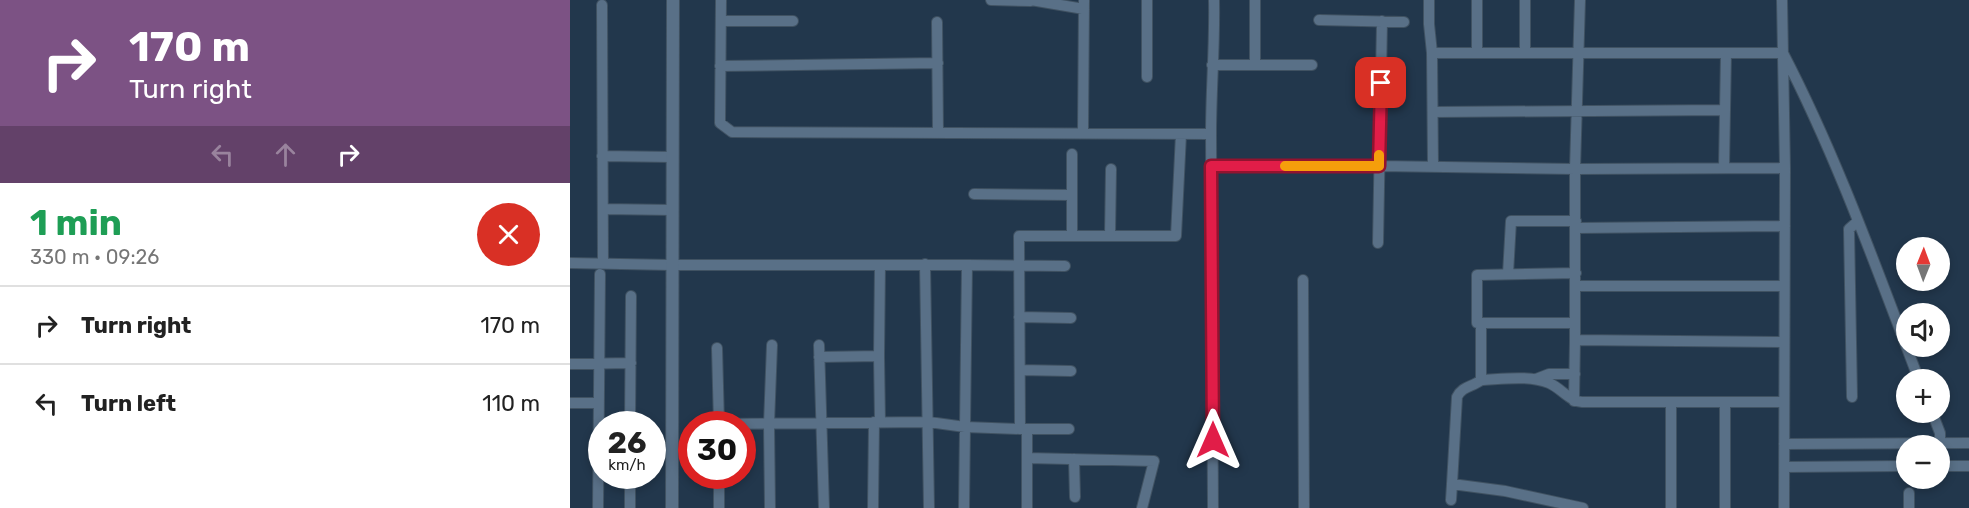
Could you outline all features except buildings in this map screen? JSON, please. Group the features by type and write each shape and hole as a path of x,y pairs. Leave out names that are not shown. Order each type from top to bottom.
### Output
{"street":[{"path":"672,508 673,0"},
{"path":"721,0 720,123 732,132 1211,134"},
{"path":"991,0 1084,4 1083,133"},
{"path":"1147,0 1147,77"},
{"path":"1214,0 1215,46 1212,65 1211,134 1214,508"},
{"path":"1255,0 1255,64"},
{"path":"1429,0 1433,167"},
{"path":"1477,0 1477,53"},
{"path":"1525,52 1526,0"},
{"path":"1575,400 1575,169 1580,0"},
{"path":"1782,0 1785,168 1784,508"},
{"path":"598,508 603,209 602,5"},
{"path":"1318,20 1404,22"},
{"path":"721,21 793,21"},
{"path":"1378,243 1383,21"},
{"path":"937,22 938,133"},
{"path":"1432,53 1783,52"},
{"path":"1783,52 1801,88 1858,221 1915,369"},
{"path":"1724,168 1726,53"},
{"path":"720,66 938,63"},
{"path":"1212,65 1312,65"},
{"path":"1433,112 1725,110"},
{"path":"1027,508 1027,458 1020,370 1019,236 1176,236 1181,134"},
{"path":"1072,154 1072,236"},
{"path":"602,156 673,157"},
{"path":"1211,166 1785,168"},
{"path":"1110,236 1111,169"},
{"path":"974,194 1072,195"},
{"path":"603,209 673,210"},
{"path":"1852,397 1849,229 1858,221"},
{"path":"1508,274 1510,222 1576,225 1785,226"},
{"path":"570,263 602,269 672,265 1019,264 1065,266"},
{"path":"925,264 929,508"},
{"path":"964,508 967,264"},
{"path":"873,508 880,265"},
{"path":"1575,273 1477,275 1477,323 1575,323"},
{"path":"1303,280 1304,508"},
{"path":"1575,286 1784,286"},
{"path":"630,411 631,296"},
{"path":"1019,317 1071,318"},
{"path":"1481,323 1482,380"},
{"path":"1575,340 1784,342"},
{"path":"770,508 769,424 772,345"},
{"path":"819,345 824,508"},
{"path":"717,348 719,411"},
{"path":"819,357 879,356"},
{"path":"570,364 631,363"},
{"path":"1020,370 1071,371"},
{"path":"1536,379 1549,374 1575,374"},
{"path":"1451,500 1457,397 1464,388 1482,380 1536,379 1554,385 1575,400 1582,402 1784,402"},
{"path":"1725,402 1725,508"},
{"path":"570,403 599,403"},
{"path":"1671,403 1671,508"},
{"path":"756,424 929,422 965,427 1069,429"},
{"path":"1784,444 1896,443"},
{"path":"1950,443 1969,443"},
{"path":"1027,458 1154,461 1142,508"},
{"path":"1074,459 1075,497"},
{"path":"1784,467 1896,466"},
{"path":"1950,466 1969,466"},
{"path":"1452,484 1505,491 1583,508"},
{"path":"630,489 630,508"},
{"path":"719,489 719,508"},
{"path":"1909,494 1909,508"}],"slow traffic":[{"path":"1285,166 1379,166 1379,155"}],"route":[{"path":"1213,440 1211,166 1379,166 1381,83"}]}
